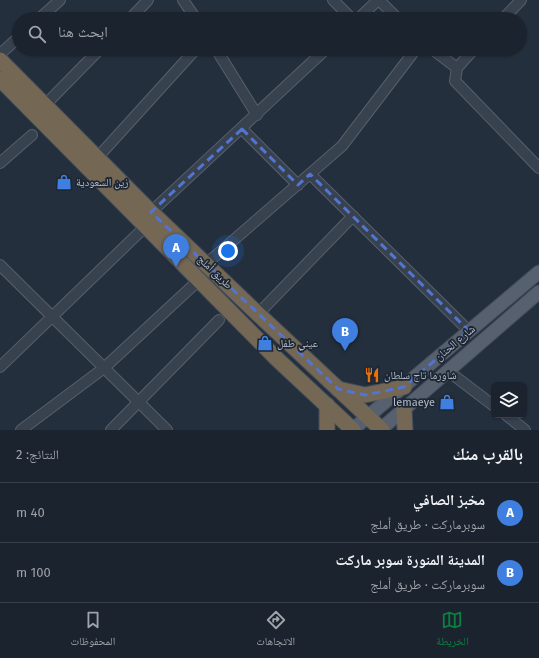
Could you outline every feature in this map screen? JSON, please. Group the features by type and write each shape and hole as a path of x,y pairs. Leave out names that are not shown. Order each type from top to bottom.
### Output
{"highway":[{"name":"طريق أملج","path":"0,60 151,212 381,430"},
{"name":"طريق أملج","path":"0,79 277,359 353,430"},
{"path":"338,389 365,395 404,386"},
{"path":"327,405 327,430"},
{"path":"404,409 405,430"}],"main road":[{"name":"شارع الحنان","path":"353,430 539,272"},
{"name":"شارع الحنان","path":"381,430 539,292"}],"street":[{"path":"47,12 60,0"},
{"path":"137,12 148,0"},
{"path":"183,0 191,12"},
{"path":"333,0 345,12"},
{"path":"365,12 378,0 391,12"},
{"path":"510,12 521,0"},
{"path":"0,54 12,43"},
{"path":"45,105 93,56"},
{"path":"98,158 190,56"},
{"path":"220,56 257,114"},
{"path":"151,212 242,129 319,56"},
{"path":"206,264 342,146 411,56"},
{"path":"441,56 457,68"},
{"path":"468,56 457,68 455,81 539,168"},
{"path":"242,129 298,185"},
{"path":"0,163 32,135"},
{"path":"310,174 469,331"},
{"path":"258,314 353,216"},
{"path":"0,367 146,226"},
{"path":"1,267 167,430"},
{"path":"21,430 104,368 199,280"},
{"path":"111,430 219,320"},
{"path":"448,371 491,404"},
{"path":"510,418 525,430"}],"highlighted area":[{"path":"242,129 298,185 310,174 469,331 404,387 365,395 338,389 151,212"}],"place":[{"name":"زين السعودية","path":"64,182"},
{"name":"مخبز الصافي","path":"176,267"},
{"name":"عيني طفل","path":"265,343"},
{"name":"المدينة المنورة سوبر ماركت","path":"345,351"},
{"name":"شاورما تاج سلطان","path":"372,375"},
{"name":"lemaeye","path":"447,402"}]}
